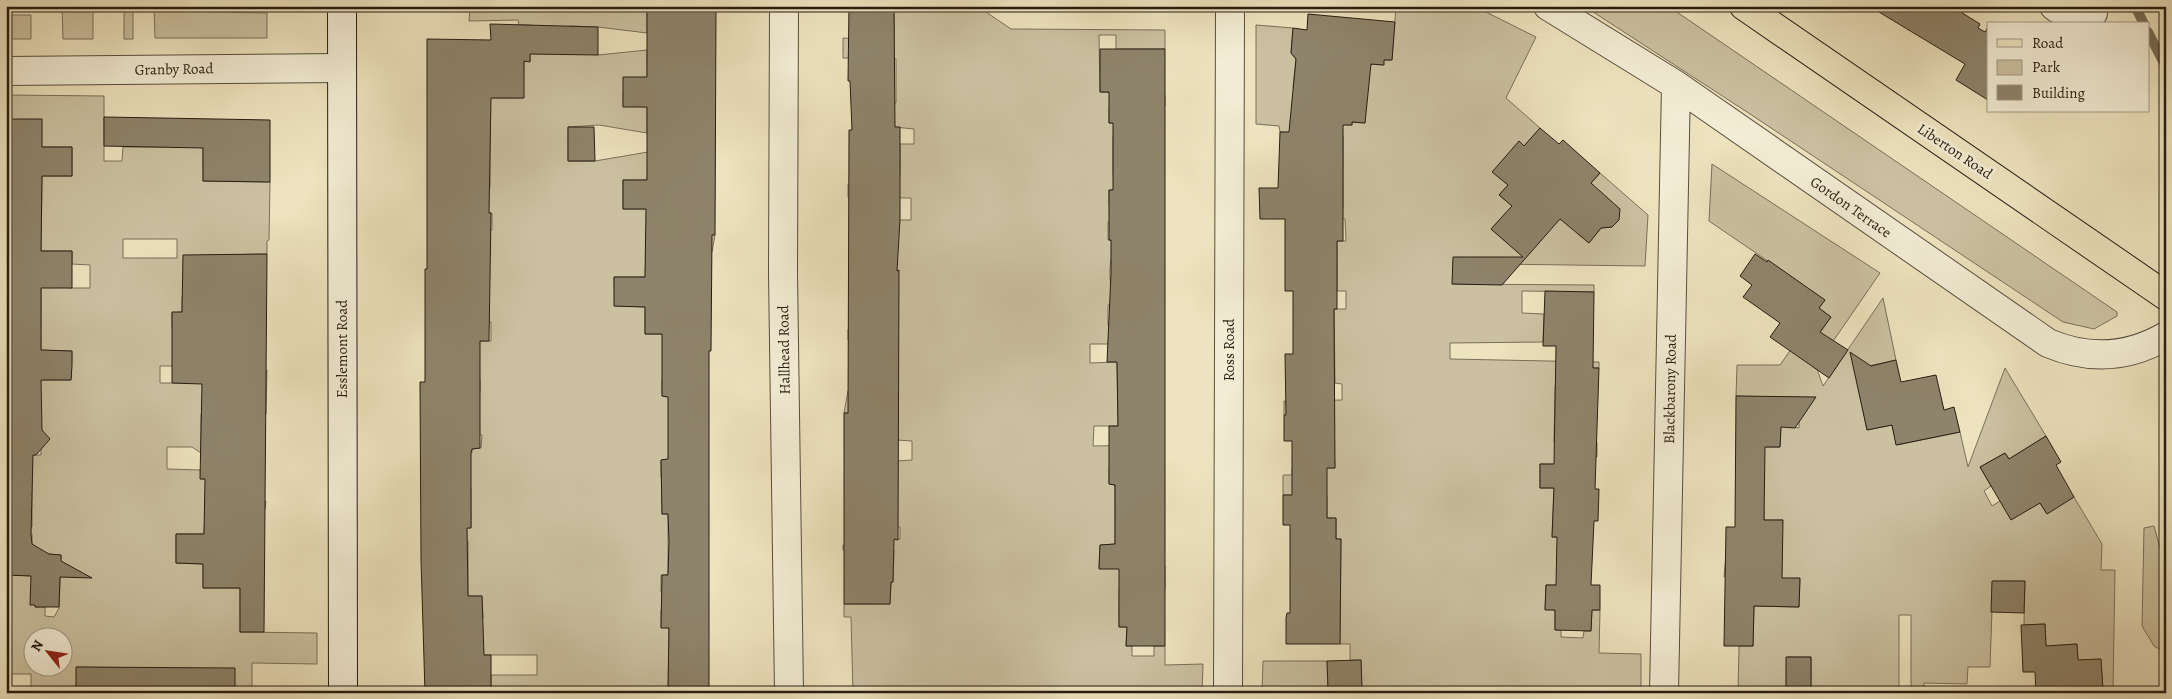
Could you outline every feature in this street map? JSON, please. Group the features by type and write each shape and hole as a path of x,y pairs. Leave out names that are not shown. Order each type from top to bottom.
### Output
{"main road":[{"name":"Liberton Road","path":"1744,6 2166,296"}],"street":[{"name":"Esslemont Road","path":"342,6 343,693"},
{"name":"Hallhead Road","path":"784,6 783,273 789,693"},
{"name":"Ross Road","path":"1228,693 1230,6"},
{"name":"Gordon Terrace","path":"1548,6 1676,85 2048,343 2070,351 2102,355 2141,349 2166,336"},
{"path":"2054,6 2094,13"},
{"name":"Granby Road","path":"6,71 342,68"},
{"name":"Blackbarony Road","path":"1664,693 1676,85"}],"green space":[{"path":"62,6 93,6 93,39 63,39"},
{"path":"124,6 133,6 133,39 124,39"},
{"path":"154,6 209,6 210,12 267,13 267,38 155,38"},
{"path":"470,6 647,6 647,33 598,27 569,26 598,55 647,50 647,77 623,91 623,106 647,107 647,133 599,125 568,127 568,161 595,161 648,152 647,180 623,180 623,209 647,209 715,235 712,252 646,251 645,277 614,277 615,306 645,307 645,334 683,334 662,379 662,396 669,397 669,459 661,460 661,477 709,477 662,495 662,514 668,514 668,575 661,575 661,592 708,593 708,610 661,610 661,627 669,628 668,690 661,691 661,693 491,693 491,675 537,675 537,655 470,655 469,619 483,618 482,596 468,596 468,541 422,542 450,528 471,528 471,489 422,453 472,453 472,449 481,448 482,435 472,435 473,393 480,393 480,380 457,341 491,341 491,322 477,321 485,230 492,230 492,213 478,213 490,187 490,98 523,98 524,61 530,61 531,25 519,25 518,20 469,21"},
{"path":"894,6 977,6 1011,29 1165,30 1165,49 1116,49 1116,35 1099,35 1100,92 1165,95 1165,106 1109,106 1109,123 1119,123 1113,137 1113,175 1119,175 1119,190 1109,190 1109,206 1164,206 1164,222 1108,222 1108,240 1117,240 1110,264 1110,280 1117,304 1108,305 1108,325 1164,325 1164,344 1090,344 1090,363 1117,362 1118,426 1094,426 1093,446 1163,445 1109,466 1109,484 1115,485 1115,544 1100,545 1099,568 1165,566 1165,589 1119,588 1119,627 1127,627 1126,646 1132,646 1132,656 1154,656 1154,646 1165,646 1165,665 1203,664 1202,693 853,693 851,617 844,617 844,604 890,604 894,550 843,550 843,545 900,539 900,527 895,527 897,461 912,460 912,441 897,440 897,414 844,413 848,391 897,392 897,341 848,340 848,329 850,329 898,270 895,271 899,220 911,220 911,198 848,197 848,184 900,175 900,144 914,144 914,129 884,126 855,103 896,103 896,59 843,58 843,38 863,39 894,33"},
{"path":"1074,6 1174,6 1176,11 1080,8"},
{"path":"1396,6 1474,6 1536,37 1506,98 1540,128 1524,146 1519,142 1493,172 1508,185 1499,195 1512,206 1491,229 1525,258 1569,208 1590,220 1578,234 1589,243 1601,228 1612,227 1619,220 1585,190 1600,173 1648,215 1645,266 1494,264 1452,284 1594,285 1594,292 1522,291 1522,313 1544,314 1543,342 1450,343 1450,359 1599,362 1599,368 1561,367 1555,387 1554,442 1597,443 1597,457 1586,456 1586,465 1540,464 1540,488 1554,488 1552,537 1585,538 1556,585 1546,585 1545,609 1555,610 1555,630 1561,630 1561,637 1583,638 1584,631 1591,631 1592,610 1600,610 1599,653 1641,654 1641,693 1362,693 1361,660 1350,660 1350,644 1340,644 1341,539 1336,539 1336,518 1327,518 1327,496 1283,495 1283,475 1292,475 1292,468 1335,468 1334,446 1326,415 1284,415 1284,401 1342,400 1342,384 1335,383 1334,309 1346,309 1346,291 1337,291 1337,241 1346,241 1345,219 1300,219 1343,209 1343,135 1280,132 1279,126 1256,124 1256,25 1293,28 1291,53 1296,59 1293,88 1314,90 1330,124 1352,125 1352,122 1365,123 1368,64 1383,65 1384,60 1392,60"},
{"path":"1584,6 1668,6 2117,312 2117,316 2094,329 2063,322"},
{"path":"6,15 31,15 31,39 6,39"},
{"path":"6,95 104,96 104,161 122,161 123,147 161,147 203,142 203,181 270,182 267,254 210,255 210,297 182,297 182,312 172,313 172,328 209,369 267,370 266,414 201,414 201,453 192,447 167,447 167,469 200,470 201,479 246,479 261,501 266,501 265,510 205,509 204,534 176,534 176,563 203,564 203,588 240,588 240,632 317,633 317,664 252,663 252,693 235,693 165,668 77,667 76,693 31,693 31,676 72,676 72,626 22,626 22,674 6,674 6,575 36,576 35,607 45,607 45,616 54,617 59,608 61,555 32,553 32,534 6,533 6,527 32,527 32,455 41,455 40,380 71,380 72,351 41,350 41,279 70,288 90,288 90,265 72,264 72,251 41,251 42,176 72,176 72,147 42,147 6,119","holes":["123,239 177,239 177,258 123,258","160,366 190,366 190,383 160,383"]},
{"path":"1712,164 1880,273 1816,366 1823,386 1883,298 1896,360 1864,367 1862,404 1867,430 1892,425 1897,445 1960,432 1968,467 2005,368 2046,436 2009,459 2005,453 1980,467 1991,486 1984,491 1992,506 2000,501 2040,503 2047,514 2074,497 2102,544 2101,570 2115,570 2113,690 2103,690 2101,659 2078,660 2077,644 2046,646 2045,624 2024,625 2025,581 1993,581 1990,667 1968,667 1967,684 1924,683 1924,693 1911,693 1911,615 1899,615 1899,689 1811,693 1811,657 1787,657 1786,693 1738,693 1739,646 1753,646 1754,606 1799,607 1800,579 1724,577 1726,555 1783,520 1764,520 1764,509 1737,447 1780,447 1781,425 1799,428 1799,401 1781,397 1736,396 1737,365 1780,365 1801,335 1813,343 1831,317 1819,308 1825,300 1709,221"},
{"path":"2154,526 2166,570 2165,652 2154,646 2142,626 2144,528"},
{"path":"1263,661 1327,661 1328,689 1350,689 1350,693 1262,693"}],"building":[{"path":"647,6 716,6 715,235 712,235 711,351 709,351 709,693 668,693 669,628 661,628 662,575 668,575 669,542 668,514 662,514 661,460 668,459 668,397 662,396 662,334 645,334 645,307 614,306 614,277 645,277 646,209 623,209 623,180 647,180 647,107 623,107 623,77 647,77"},
{"path":"849,6 894,6 895,127 900,127 900,220 897,271 899,270 898,540 894,539 893,582 891,582 890,604 844,604 844,413 848,413 849,130 852,130 850,81 848,81"},
{"path":"1869,6 1951,6 1980,24 1978,28 1985,32 1987,29 1987,99 1956,80 1965,64"},
{"path":"1308,14 1395,22 1392,60 1384,60 1384,65 1371,64 1365,123 1352,122 1352,125 1343,125 1343,241 1337,241 1337,309 1334,309 1335,468 1327,468 1327,518 1336,518 1336,539 1341,539 1340,644 1286,644 1286,618 1287,613 1290,613 1290,525 1283,525 1283,495 1292,495 1292,441 1284,441 1284,415 1286,415 1285,354 1293,354 1293,291 1285,291 1285,219 1260,219 1259,188 1278,188 1280,132 1289,132 1296,59 1291,53 1293,28 1307,30"},
{"path":"490,24 598,27 598,55 530,54 530,62 524,61 524,98 491,98 489,341 480,341 480,448 472,449 471,453 471,528 467,528 468,596 482,596 484,655 491,655 491,693 425,693 421,560 420,382 425,382 427,39 491,40"},
{"path":"1100,49 1165,49 1165,646 1126,646 1127,627 1119,627 1119,569 1099,569 1100,545 1115,544 1115,485 1109,484 1109,426 1118,426 1117,362 1107,362 1111,274 1109,190 1113,190 1113,123 1109,123 1109,92 1100,92"},
{"path":"104,117 270,120 270,182 203,181 203,148 104,146"},
{"path":"6,119 42,119 42,147 72,147 72,176 42,176 41,251 72,251 72,288 41,288 41,350 72,351 72,366 71,380 41,380 42,430 50,439 36,455 33,455 31,534 32,544 49,554 61,555 61,561 92,578 60,577 59,607 35,607 35,605 30,605 31,576 6,575"},
{"path":"568,127 594,127 595,161 568,161"},
{"path":"1540,128 1559,144 1563,140 1600,173 1591,183 1620,209 1619,220 1612,227 1601,228 1589,243 1560,219 1502,285 1452,284 1453,257 1523,257 1491,229 1512,206 1499,195 1508,185 1492,172 1519,141 1524,146"},
{"path":"267,254 264,632 240,632 240,588 203,588 203,564 176,563 176,534 204,534 205,479 200,479 202,384 172,383 172,312 182,312 183,255"},
{"path":"1755,254 1767,262 1768,260 1825,300 1819,308 1831,317 1820,332 1848,350 1829,378 1770,337 1780,323 1743,297 1752,285 1740,276"},
{"path":"1545,291 1594,292 1593,368 1599,368 1595,489 1599,489 1598,521 1594,521 1591,585 1600,585 1600,610 1592,610 1591,631 1555,630 1555,610 1545,610 1546,585 1556,585 1557,537 1552,537 1554,488 1540,488 1540,464 1554,464 1556,346 1543,346"},
{"path":"1850,352 1871,366 1896,360 1901,382 1936,375 1944,410 1954,407 1960,432 1896,445 1892,425 1867,430"},
{"path":"1736,396 1816,397 1795,428 1781,427 1780,447 1765,447 1764,520 1783,520 1782,578 1800,578 1799,607 1754,606 1753,646 1724,646 1726,527 1735,527"},
{"path":"2046,436 2061,462 2056,465 2074,497 2047,514 2040,503 2011,520 1980,467 2005,453 2009,459"},
{"path":"1992,581 2025,581 2024,613 1991,612"},
{"path":"2045,624 2046,646 2077,644 2078,660 2101,659 2103,690 2036,693 2035,672 2023,672 2021,625"},
{"path":"1786,657 1811,657 1811,693 1786,693"},
{"path":"1361,660 1362,688 1328,689 1327,661"},
{"path":"76,667 235,668 235,693 76,693"}],"waterway":[{"path":"2135,6 2143,22"},
{"path":"2150,36 2166,67"}]}
